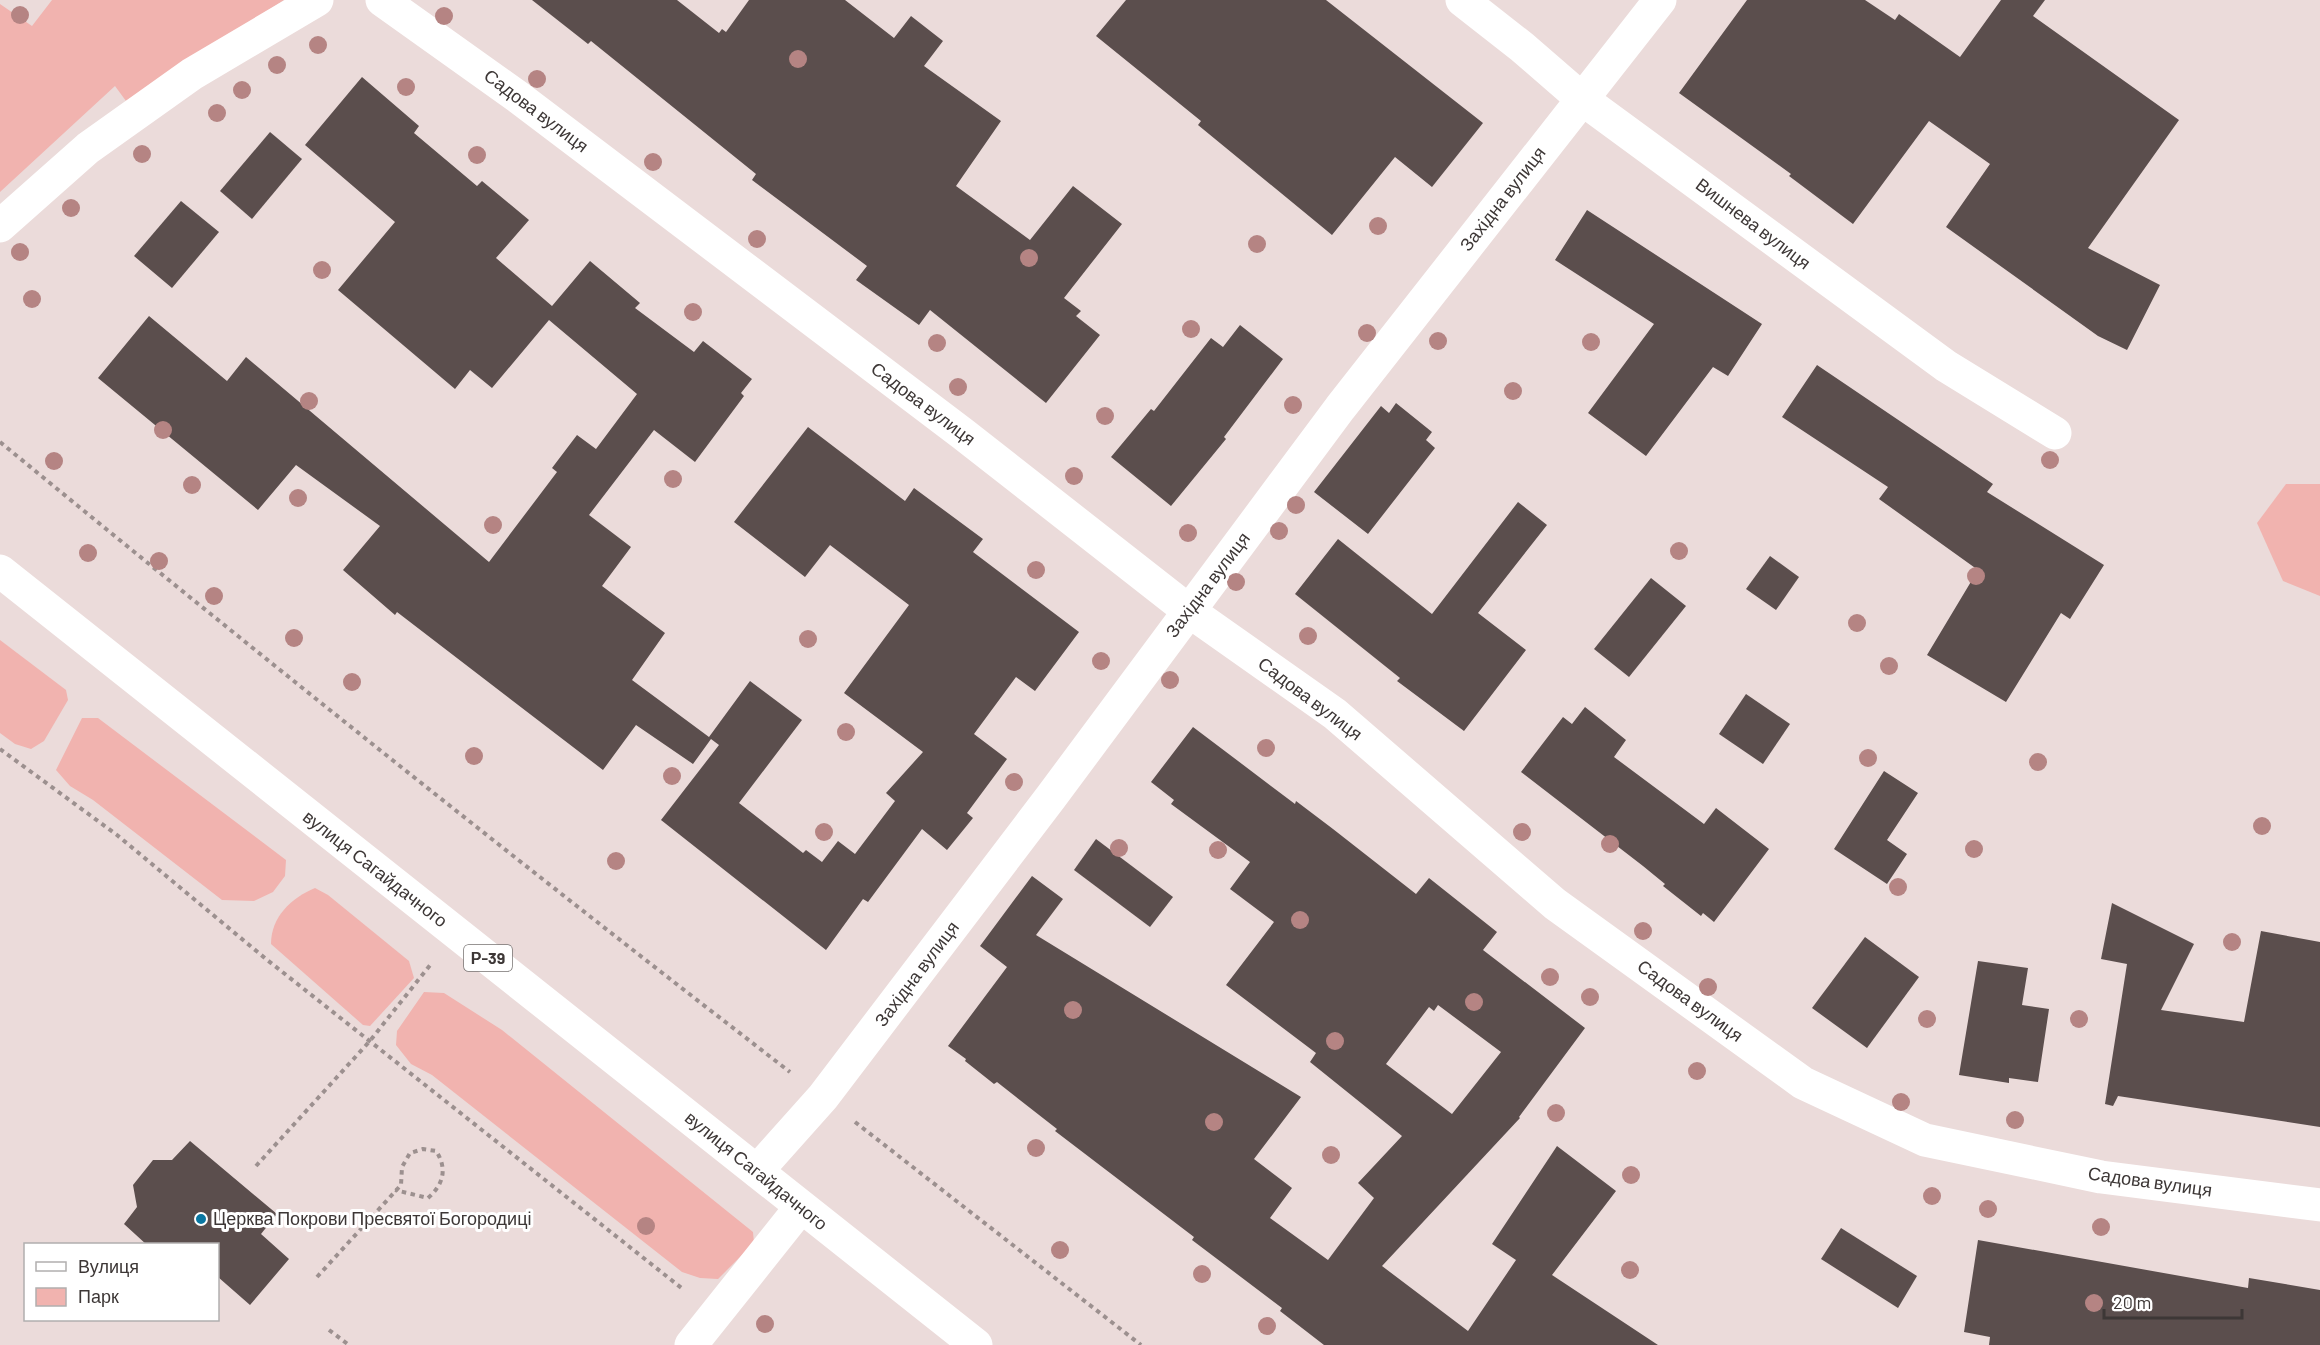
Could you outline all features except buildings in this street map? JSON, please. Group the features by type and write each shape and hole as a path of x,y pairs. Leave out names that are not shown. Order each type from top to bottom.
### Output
{"street":[{"path":"0,226 88,148 192,74 317,0"},
{"name":"Садова вулиця","path":"382,0 518,97 963,434 1189,611 1335,714 1555,904 1803,1083 1924,1140 2101,1177 2320,1205"},
{"name":"Вишнева вулиця","path":"1462,0 1522,47 1582,99 1946,366 2055,433"},
{"name":"Західна вулиця","path":"757,1171 823,1097 1340,408 1660,0"},
{"name":"вулиця Сагайдачного","path":"0,571 976,1345"},
{"path":"691,1345 801,1207"}],"path":[{"path":"0,441 242,641 540,879 1141,1345"},
{"path":"0,748 117,835 369,1042 714,1315"},
{"path":"256,1166 369,1042 455,932"},
{"path":"317,1277 395,1190 400,1185 402,1167 410,1153 423,1149 436,1151 443,1161 443,1176 439,1189 428,1198 415,1197 395,1190"},
{"path":"329,1330 350,1345"}],"green space":[{"path":"52,0 284,0 126,101 115,86 0,192 0,4 32,26"},
{"path":"2286,484 2320,484 2320,596 2283,581 2257,523"},
{"path":"0,640 66,690 68,700 44,741 31,749 15,744 0,733"},
{"path":"82,718 98,718 286,860 285,876 273,892 254,901 222,900 93,800 70,786 56,770"},
{"path":"315,888 328,895 409,961 414,978 370,1026 363,1025 271,944 274,925 284,910 298,897"},
{"path":"424,992 444,993 502,1030 753,1232 754,1243 718,1279 700,1278 682,1272 432,1075 411,1064 396,1045 397,1031"}],"place":[{"name":"Церква Покрови Пресвятої Богородиці","path":"201,1219"}]}
